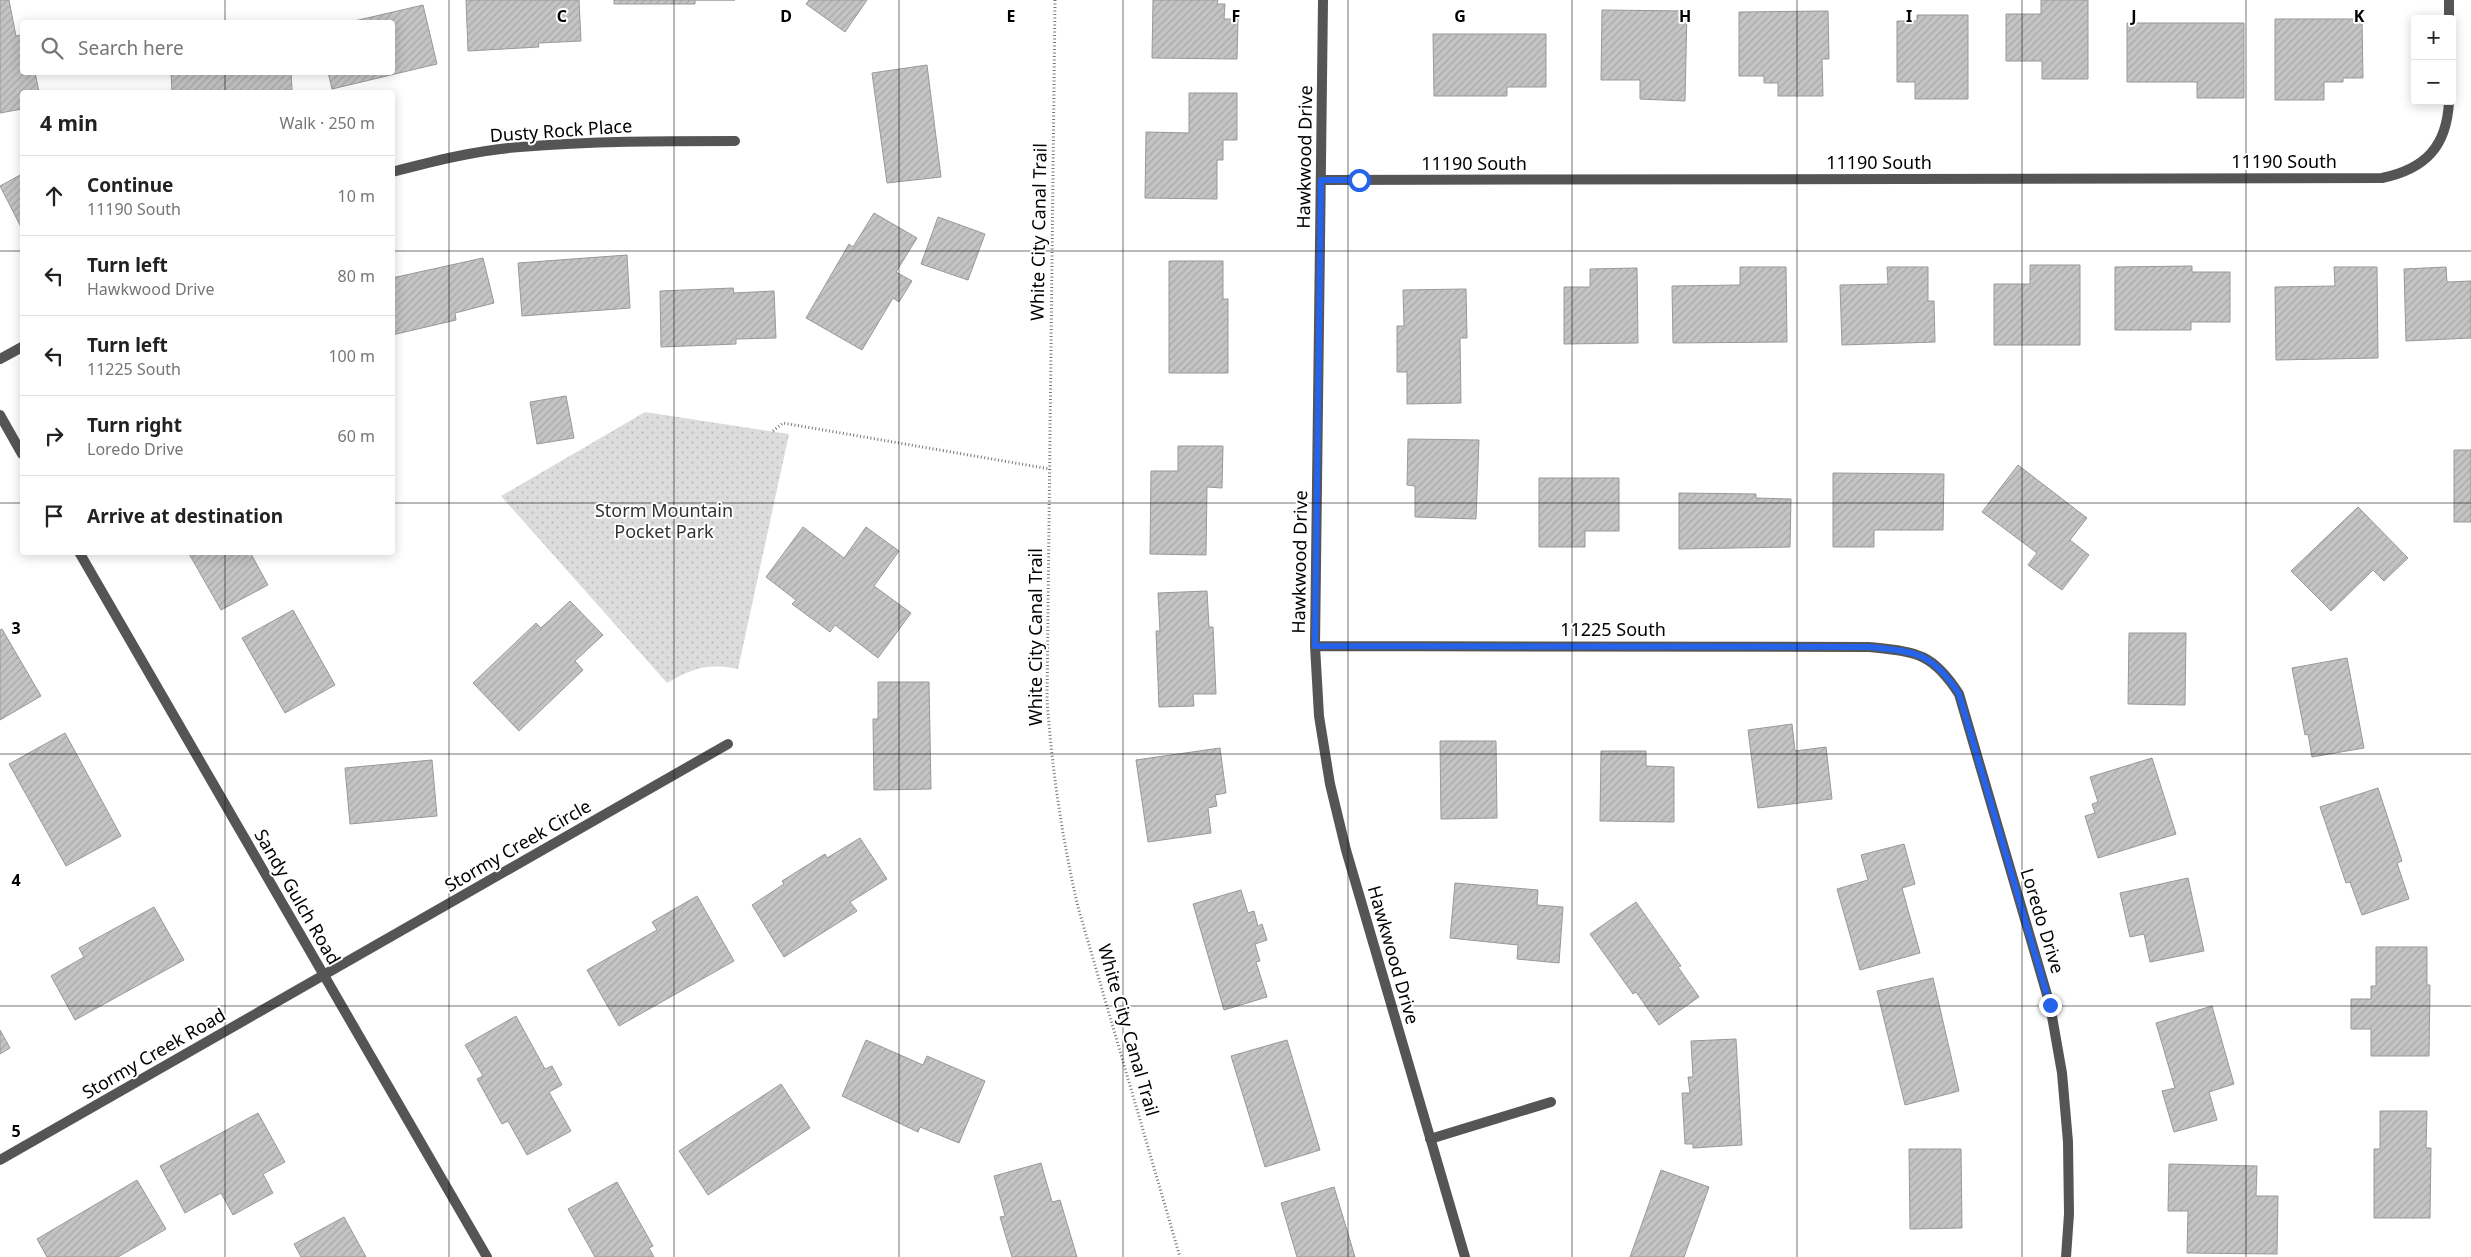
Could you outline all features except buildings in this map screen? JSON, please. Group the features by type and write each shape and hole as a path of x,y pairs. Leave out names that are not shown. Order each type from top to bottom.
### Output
{"street":[{"name":"Hawkwood Drive","path":"1323,0 1315,646 1319,716 1330,784 1346,850 1465,1257"},
{"path":"2449,0 2449,15"},
{"name":"11190 South","path":"1321,180 2382,178 2401,174 2418,165 2432,154 2444,130 2448,117 2449,105"},
{"name":"Dusty Rock Place","path":"395,171 427,163 518,147 610,142 735,141"},
{"path":"0,359 20,348"},
{"path":"0,415 20,450"},
{"name":"Sandy Gulch Road","path":"81,555 487,1257"},
{"name":"11225 South","path":"1315,646 1869,647 1911,651"},
{"name":"Loredo Drive","path":"1911,651 1930,661 1946,675 1959,694 2050,1005 2062,1073 2068,1142 2069,1214 2066,1257"},
{"name":"Stormy Creek Circle","path":"324,975 728,744"},
{"name":"Stormy Creek Road","path":"0,1160 324,975"},
{"path":"1430,1139 1552,1102"}],"path":[{"name":"White City Canal Trail","path":"1055,0 1047,699 1050,752 1059,814 1078,907 1180,1257"},
{"path":"773,432 783,423 1050,469"}],"green space":[{"name":"Storm Mountain Pocket Park","path":"645,412 789,434 738,669 727,667 701,668 667,683 501,496"}],"route":[{"path":"1359,180 1321,180 1315,646 1869,647 1911,651 1930,661 1946,675 1959,694 2050,1005"}]}
